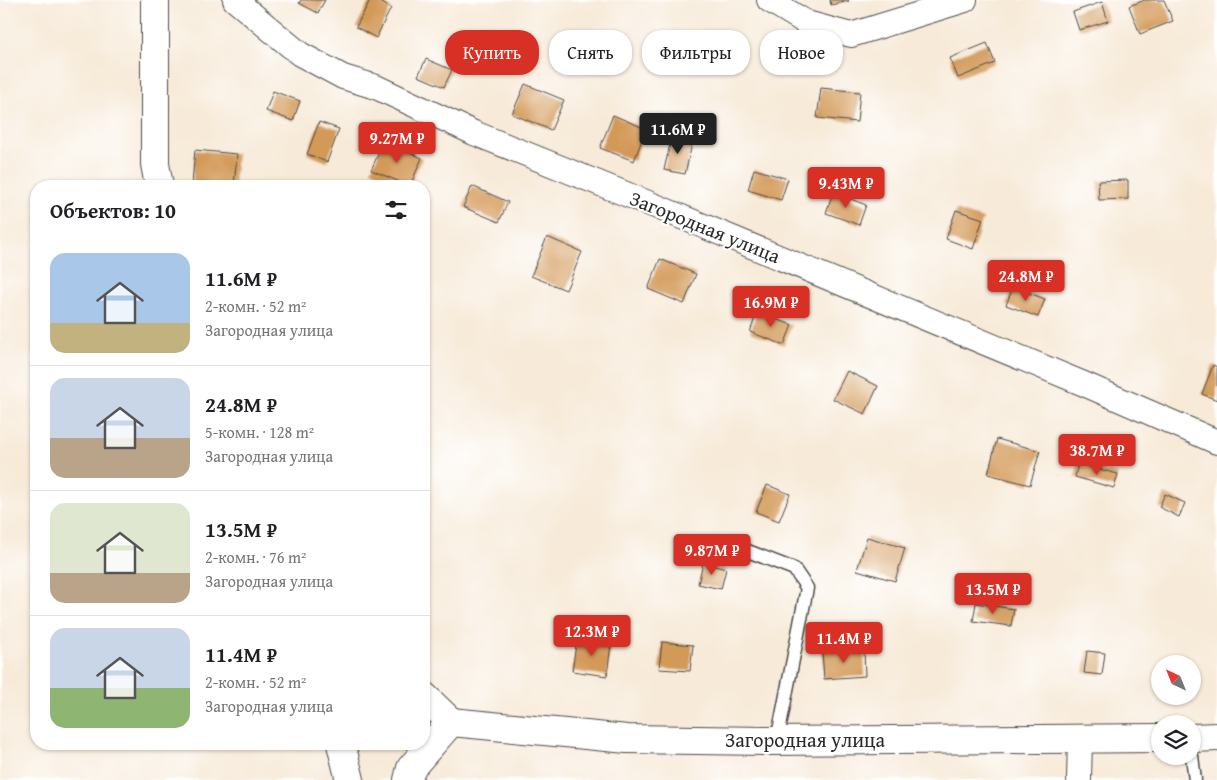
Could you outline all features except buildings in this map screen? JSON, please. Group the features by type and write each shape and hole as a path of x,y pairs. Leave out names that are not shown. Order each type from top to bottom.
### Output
{"street":[{"path":"155,0 155,164 159,180"},
{"name":"Загородная улица","path":"235,0 300,54 343,77 376,87 474,133 1066,376 1217,442"},
{"path":"768,0 807,23 851,35 965,0"},
{"path":"430,702 451,722 430,746"},
{"name":"Загородная улица","path":"451,722 628,739 777,741 1151,738"},
{"path":"1201,738 1217,737"},
{"path":"1079,780 1080,740"},
{"path":"342,750 350,780"},
{"path":"408,780 411,768 427,750"}],"lane":[{"path":"740,548 794,569 807,588 777,741"},
{"path":"1193,765 1195,780"}]}
